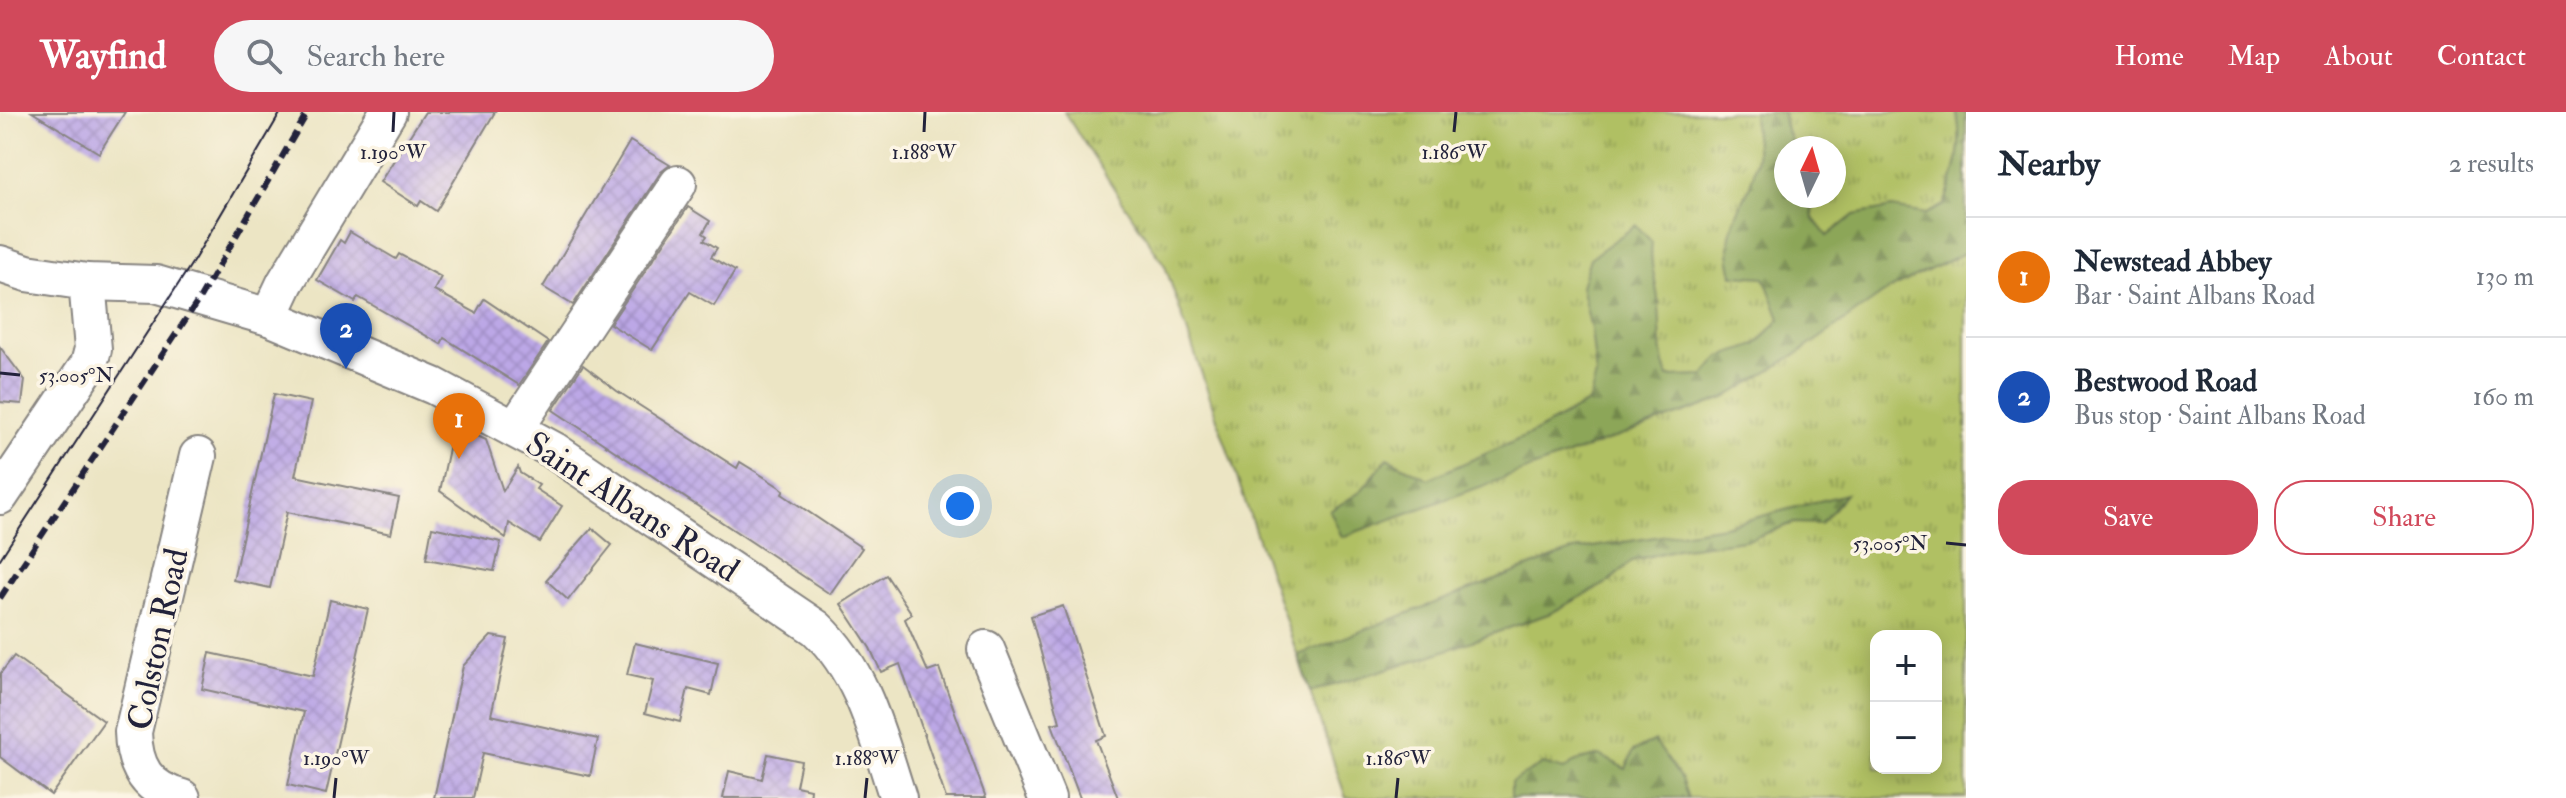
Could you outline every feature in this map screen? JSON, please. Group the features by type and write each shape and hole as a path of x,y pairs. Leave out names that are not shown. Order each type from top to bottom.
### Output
{"street":[{"path":"269,317 285,283 388,112"},
{"path":"515,429 678,184"},
{"name":"Saint Albans Road","path":"0,264 27,273 87,282 156,284 269,317 434,386 515,429 675,530 816,628 837,647 853,671 866,702 898,798"},
{"path":"0,496 89,364 93,349 87,282"},
{"name":"Colston Road","path":"182,798 172,796 146,777 134,759 133,732 198,456"},
{"path":"986,649 1047,798"}],"green space":[{"path":"1064,112 1966,112 1966,798 1346,798 1165,266"},
{"path":"1753,112 1783,112 1789,136 1774,136 1774,208 1812,208 1813,218 1827,236 1854,215 1892,208 1926,214 1944,205 1959,147 1956,112 1966,112 1966,252 1888,290 1800,352 1725,398 1342,537 1330,511 1360,492 1388,458 1428,479 1531,434 1589,402 1596,375 1591,329 1581,286 1590,258 1636,225 1652,242 1662,351 1668,377 1704,376 1720,357 1756,345 1780,319 1764,277 1733,275 1729,240 1752,178 1756,150"},
{"path":"1846,494 1821,524 1793,523 1751,539 1677,549 1632,561 1609,582 1551,613 1430,656 1310,692 1298,655 1574,550 1724,526"},
{"path":"1655,741 1681,779 1688,798 1511,798 1511,782 1543,764 1564,770 1576,761 1600,755 1626,769 1633,751"}],"building":[{"path":"32,112 125,112 99,153"},
{"path":"425,112 495,112 436,211 421,201 418,206 380,182"},
{"path":"630,141 670,165 661,172 573,305 543,287"},
{"path":"688,207 710,221 703,233 707,236 704,240 717,248 711,257 735,271 714,306 690,292 652,350 610,324"},
{"path":"350,232 396,259 399,254 441,277 434,290 476,313 484,299 548,342 519,385 444,338 441,344 358,297 355,302 317,280 340,240 344,243"},
{"path":"0,347 25,380 22,404 0,402"},
{"path":"583,365 617,391 737,468 740,462 784,490 782,494 862,548 830,594 553,410"},
{"path":"274,394 311,402 295,476 399,498 391,534 287,512 270,588 233,580"},
{"path":"454,425 486,440 503,491 518,467 520,473 539,485 536,489 562,506 540,542 509,523 506,538 440,491"},
{"path":"432,527 501,542 494,571 426,559"},
{"path":"592,528 612,545 568,600 546,580"},
{"path":"886,575 912,614 905,619 928,672 939,668 986,798 946,798 900,664 881,672 870,648 841,604"},
{"path":"330,600 368,609 326,794 288,785 304,712 202,689 210,653 313,676"},
{"path":"1063,606 1106,736 1096,740 1118,798 1080,798 1052,724 1060,722 1031,616"},
{"path":"491,636 508,639 491,715 598,739 590,776 483,753 473,798 434,798 463,666"},
{"path":"635,643 718,663 711,695 688,689 680,722 645,713 653,681 627,675"},
{"path":"14,656 104,721 51,795 0,757 0,674"},
{"path":"768,754 801,761 796,786 810,789 809,798 723,798 729,771 762,779"}],"tram line":[{"path":"0,559 194,260 281,112"}],"railway":[{"path":"0,598 200,298 308,112"}],"place":[{"name":"Bestwood Road","path":"346,369"},
{"name":"Newstead Abbey","path":"459,459"}]}
